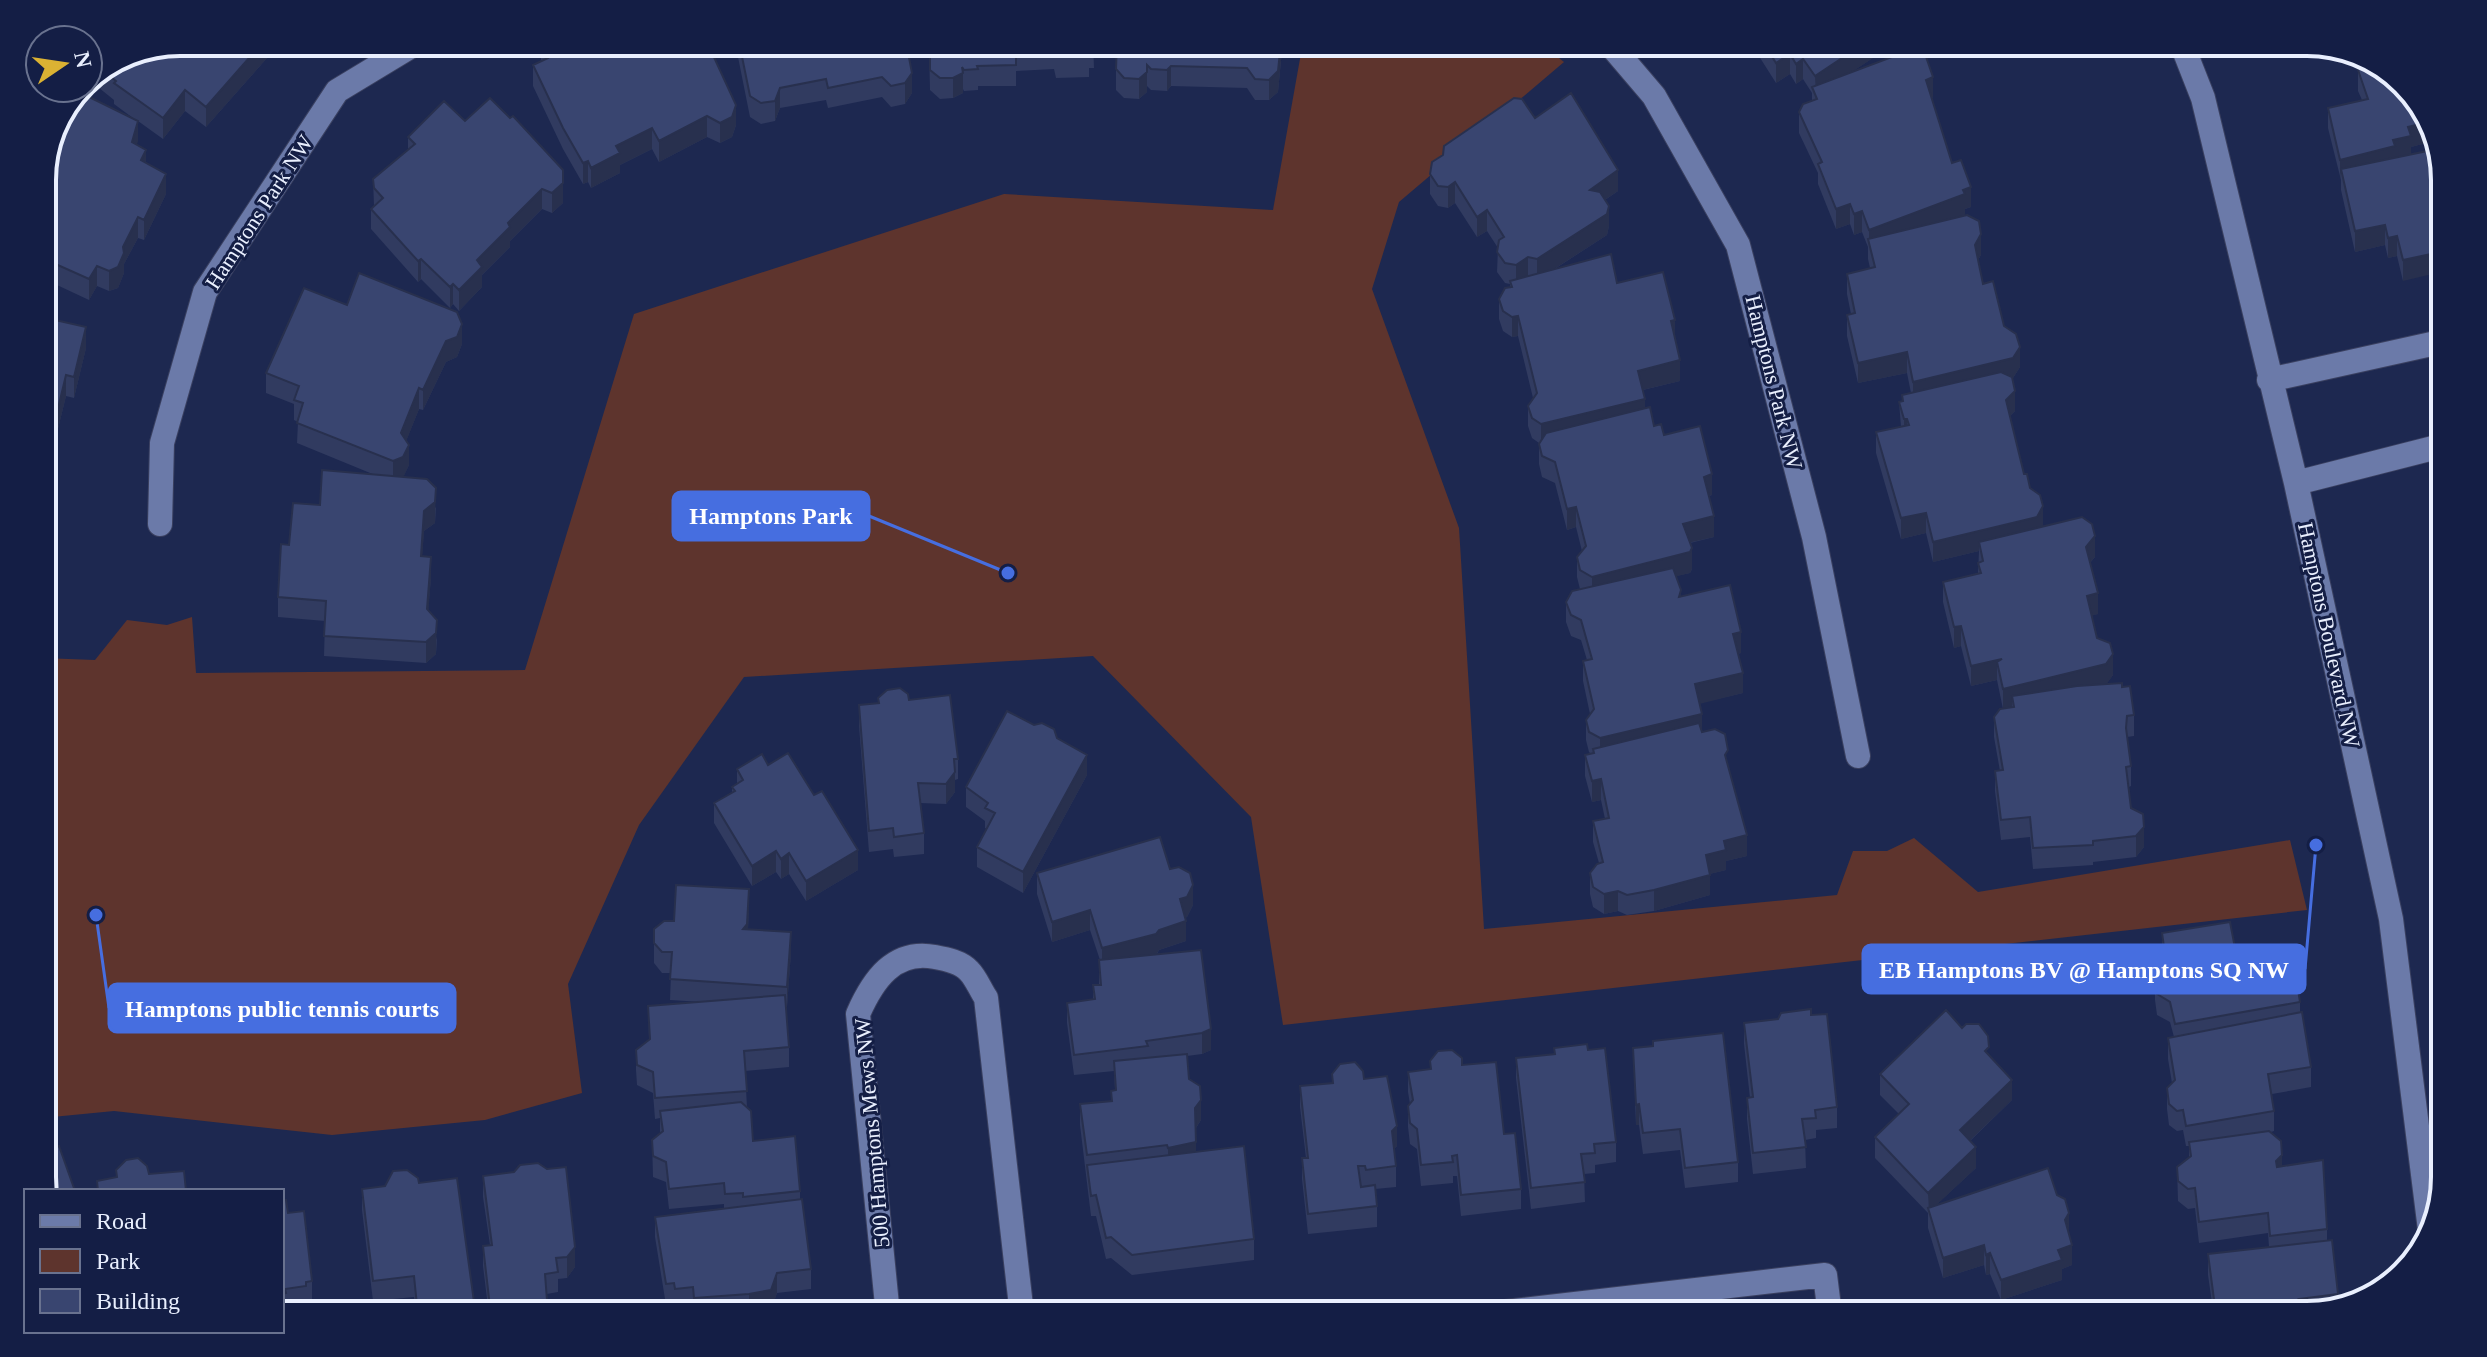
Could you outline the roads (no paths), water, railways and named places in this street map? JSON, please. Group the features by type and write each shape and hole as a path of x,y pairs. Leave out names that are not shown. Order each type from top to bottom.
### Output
{"street":[{"name":"Hamptons Park NW","path":"160,524 162,443 205,292 337,91 395,56"},
{"name":"Hamptons Park NW","path":"1620,56 1654,96 1738,245 1814,537 1858,756"},
{"name":"Hamptons Boulevard NW","path":"2186,56 2203,98 2296,483 2391,919 2427,1208"},
{"path":"2269,380 2431,344"},
{"path":"2296,483 2431,449"},
{"name":"500 Hamptons Mews NW","path":"887,1301 858,1014 872,983 895,962 919,954 950,960 968,970 986,998 1020,1301"},
{"path":"1600,1301 1825,1275 1828,1301"}],"place":[{"name":"Hamptons Park","path":"1008,573"},
{"name":"EB Hamptons BV @ Hamptons SQ NW","path":"2316,845"},
{"name":"Hamptons public tennis courts","path":"96,915"}]}
